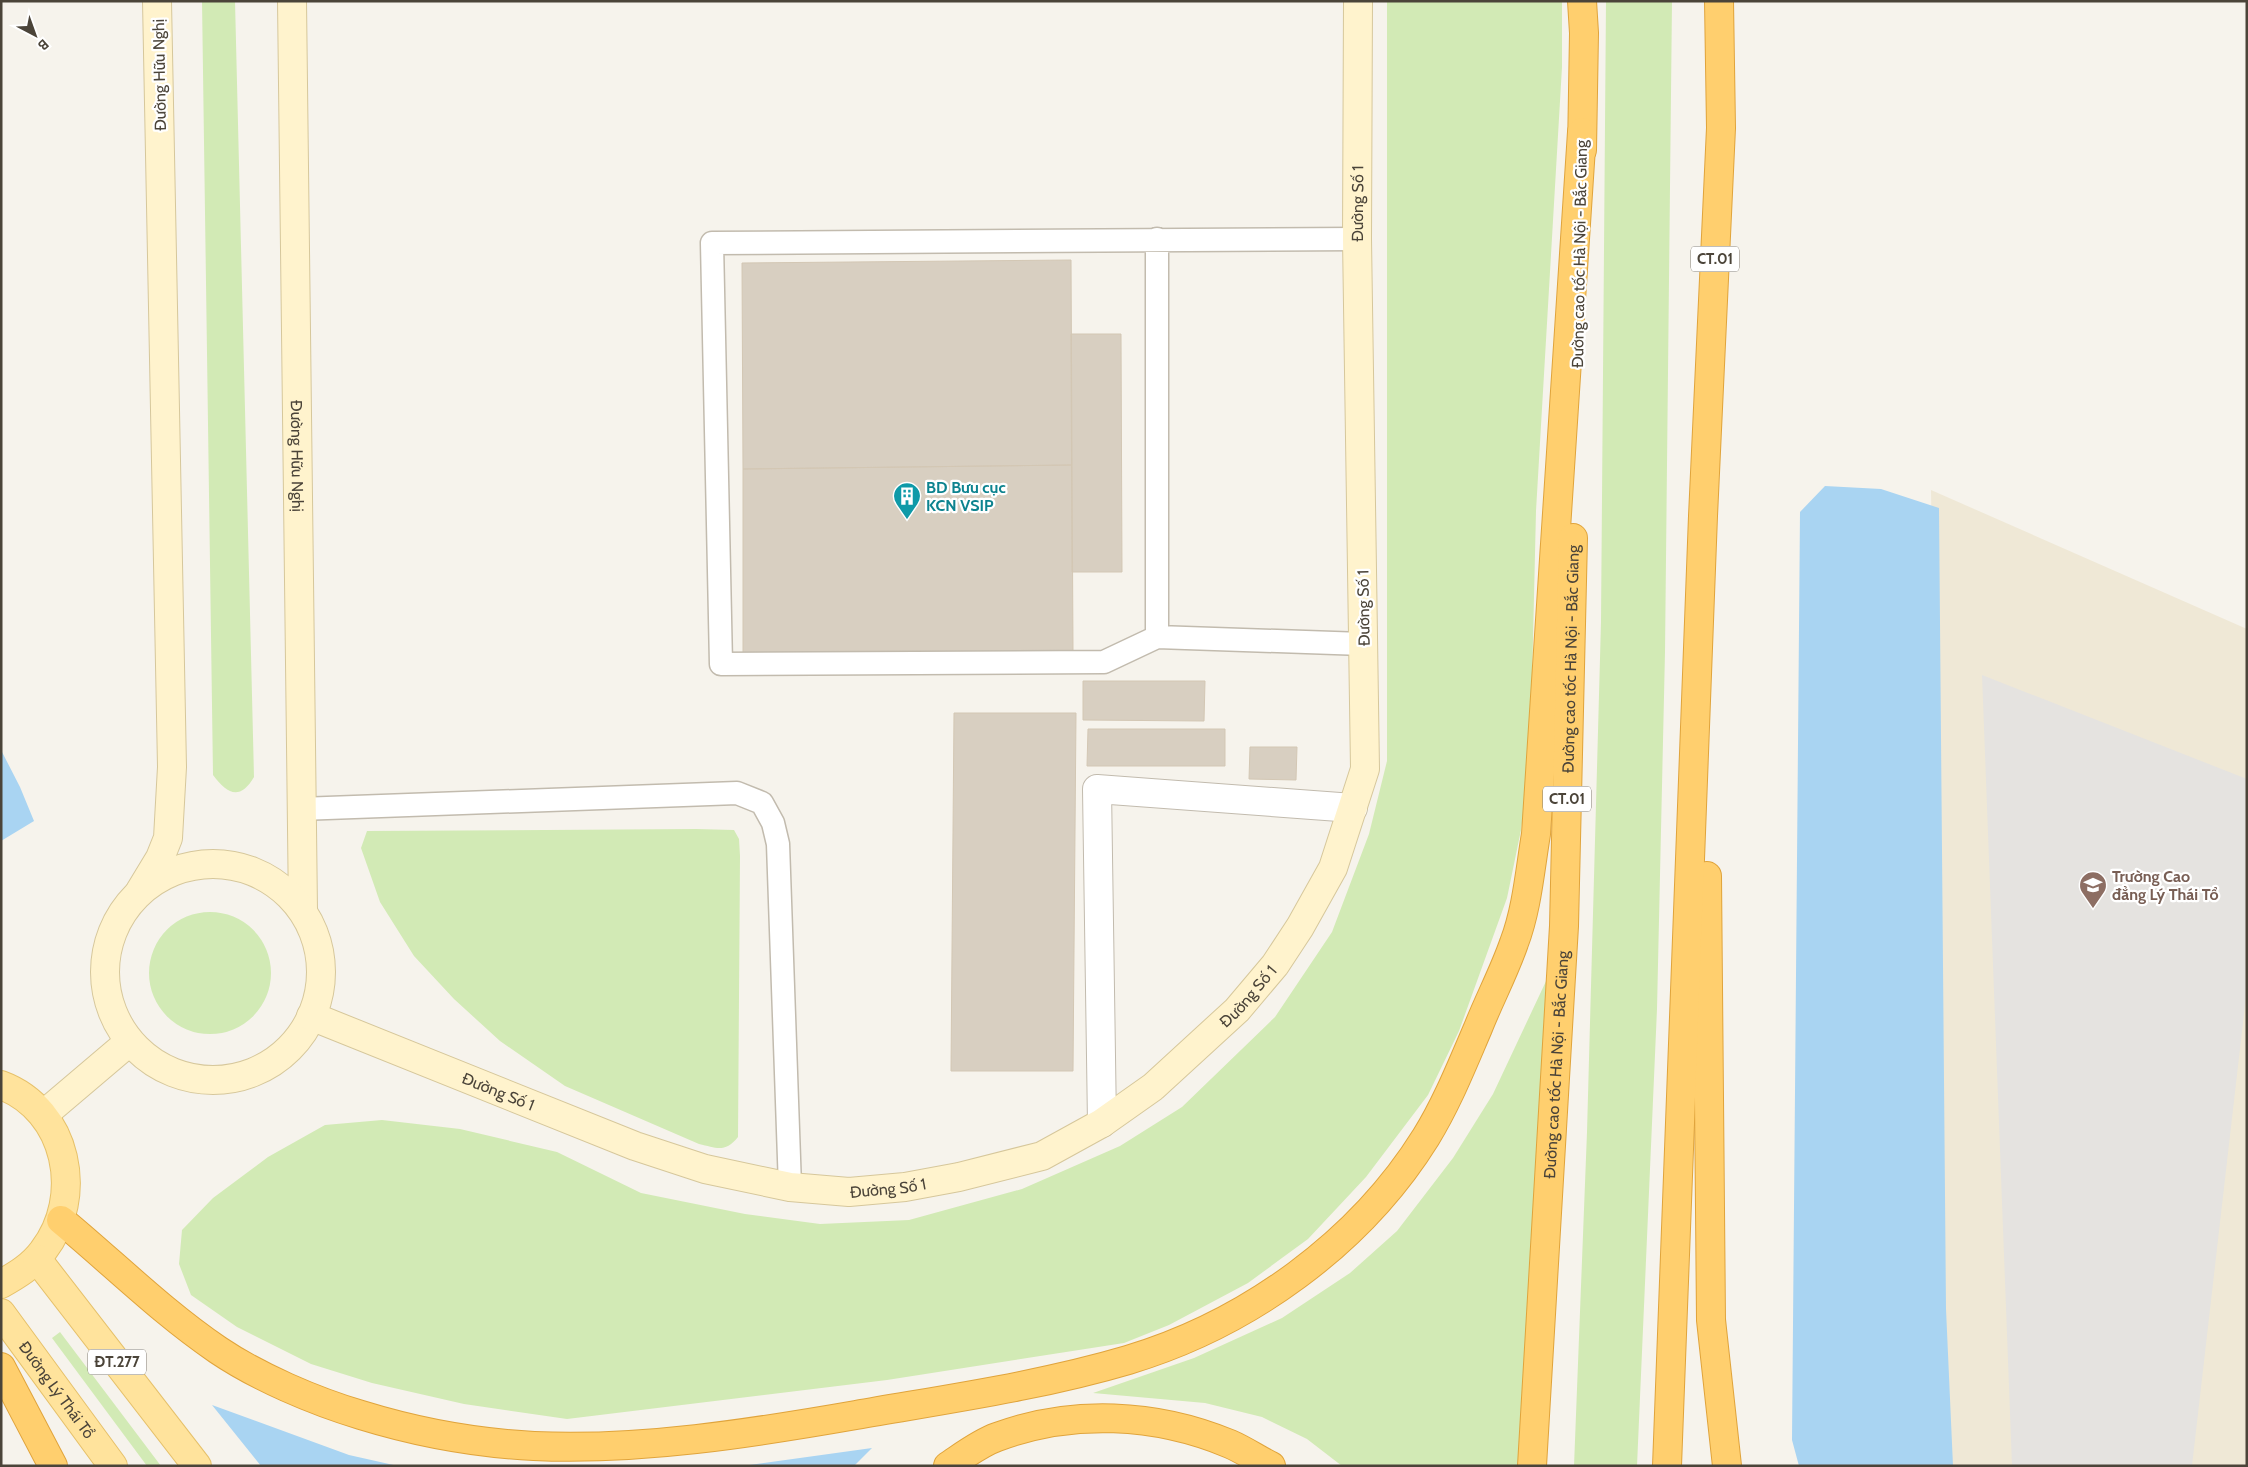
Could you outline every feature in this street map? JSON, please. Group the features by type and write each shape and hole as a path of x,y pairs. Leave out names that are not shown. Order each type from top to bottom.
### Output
{"highway":[{"name":"Đường cao tốc Hà Nội - Bắc Giang","path":"1532,1466 1564,926 1584,33 1582,1"},
{"name":"CT.01","path":"1667,1466 1703,516 1721,128 1719,1"},
{"path":"61,1220 184,1325 222,1353 262,1374 306,1394 374,1418 445,1435 538,1446 632,1444 759,1432 992,1392 1130,1360 1182,1340 1234,1315 1267,1296 1302,1272 1374,1206 1401,1174 1427,1136 1453,1089 1517,933 1536,834 1582,132"},
{"path":"1703,516 1712,1320 1727,1466"},
{"path":"1,1367 53,1466"},
{"path":"948,1466 995,1437 1061,1420 1103,1417 1142,1420 1183,1429 1230,1444 1271,1466"}],"main road":[{"name":"Đường Hữu Nghị","path":"140,891 160,858 168,838 172,767 157,1"},
{"name":"Đường Hữu Nghị","path":"292,1 300,809 304,848 303,912"},
{"name":"Đường Số 1","path":"311,1016 635,1146 705,1169 790,1187 849,1192 906,1187 959,1177 1042,1156 1102,1123 1153,1087 1237,1010 1275,965 1333,868 1365,769 1357,239 1358,1"},
{"path":"214,863 240,866 265,876 287,892 303,912 316,936 321,963 319,990 311,1016 296,1041 274,1061 248,1074 220,1080 191,1078 163,1068 151,1061 129,1042 117,1022 107,999 104,965 107,948 115,925 128,904 140,891 162,876 187,866 214,863"},
{"path":"43,1116 129,1042"},
{"path":"1,1085 32,1104 43,1116 59,1143 67,1173 67,1196 61,1220 53,1236 37,1259 16,1276 1,1284"},
{"name":"ĐT.277","path":"37,1259 197,1466"},
{"name":"Đường Lý Thái Tổ","path":"1,1313 113,1466"}],"street":[{"path":"1102,1123 1098,789 1353,808"}],"lane":[{"path":"1357,239 712,243 721,664 1104,662 1157,637 1363,644"},
{"path":"1157,240 1157,637"},
{"path":"300,809 737,793 762,803 773,823 778,844 790,1187"}],"shaded area":[{"name":"Trường Cao đẳng Lý Thái Tổ","path":"1931,490 2247,629 2247,1466 1946,1466"},
{"name":"Trường Cao đẳng Lý Thái Tổ","path":"1982,675 2247,779 2247,988 2192,1466 2012,1466"}],"green space":[{"path":"202,1 235,1 254,777 249,785 239,792 223,787 213,775"},
{"path":"1387,1 1562,1 1562,67 1536,511 1530,768 1521,830 1507,898 1459,1031 1428,1095 1366,1177 1308,1239 1248,1283 1169,1325 1124,1343 887,1380 567,1419 464,1404 372,1383 311,1364 237,1327 191,1295 179,1264 182,1230 213,1198 268,1157 325,1125 382,1120 460,1129 557,1152 641,1193 745,1214 820,1224 909,1220 1022,1189 1120,1146 1182,1107 1275,1017 1332,932 1369,834 1387,761"},
{"path":"1606,1 1672,1 1665,652 1657,1009 1637,1466 1574,1466 1587,1132 1601,622"},
{"path":"734,830 739,839 738,1137 729,1145 720,1148 699,1144 565,1086 500,1041 454,999 414,956 380,902 361,848 367,831"},
{"path":"210,912 222,913 233,917 244,922 253,930 261,939 266,950 270,961 270,985 266,996 261,1007 253,1016 244,1024 233,1029 222,1033 210,1034 198,1033 187,1029 176,1024 167,1016 159,1007 154,996 150,985 149,973 150,961 154,950 159,939 167,930 176,922 187,917 198,913"},
{"path":"1563,945 1540,1466 1342,1466 1307,1439 1262,1417 1205,1403 1093,1393 1194,1358 1282,1318 1350,1273 1397,1231 1453,1158 1493,1094"},
{"path":"60,1332 161,1466 147,1466 52,1338"}],"water":[{"path":"1825,486 1881,489 1939,508 1946,1309 1953,1466 1799,1466 1792,1440 1800,512"},
{"path":"1,750 20,787 34,821 1,841"},
{"path":"212,1405 349,1455 398,1466 261,1466"},
{"path":"872,1448 854,1466 742,1466"}],"building":[{"path":"1071,260 1072,465 743,469 742,263"},
{"path":"1071,334 1121,334 1122,572 1072,572"},
{"name":"BD Bưu cục KCN VSIP","path":"1072,465 1073,652 743,655 743,469"},
{"path":"1083,681 1205,681 1204,721 1083,720"},
{"path":"954,713 1076,713 1073,1071 951,1071"},
{"path":"1088,729 1225,729 1225,766 1087,766"},
{"path":"1250,747 1297,747 1296,780 1249,779"}],"place":[{"name":"BD Bưu cục KCN VSIP","path":"907,520"},
{"name":"Trường Cao đẳng Lý Thái Tổ","path":"2093,909"}]}
